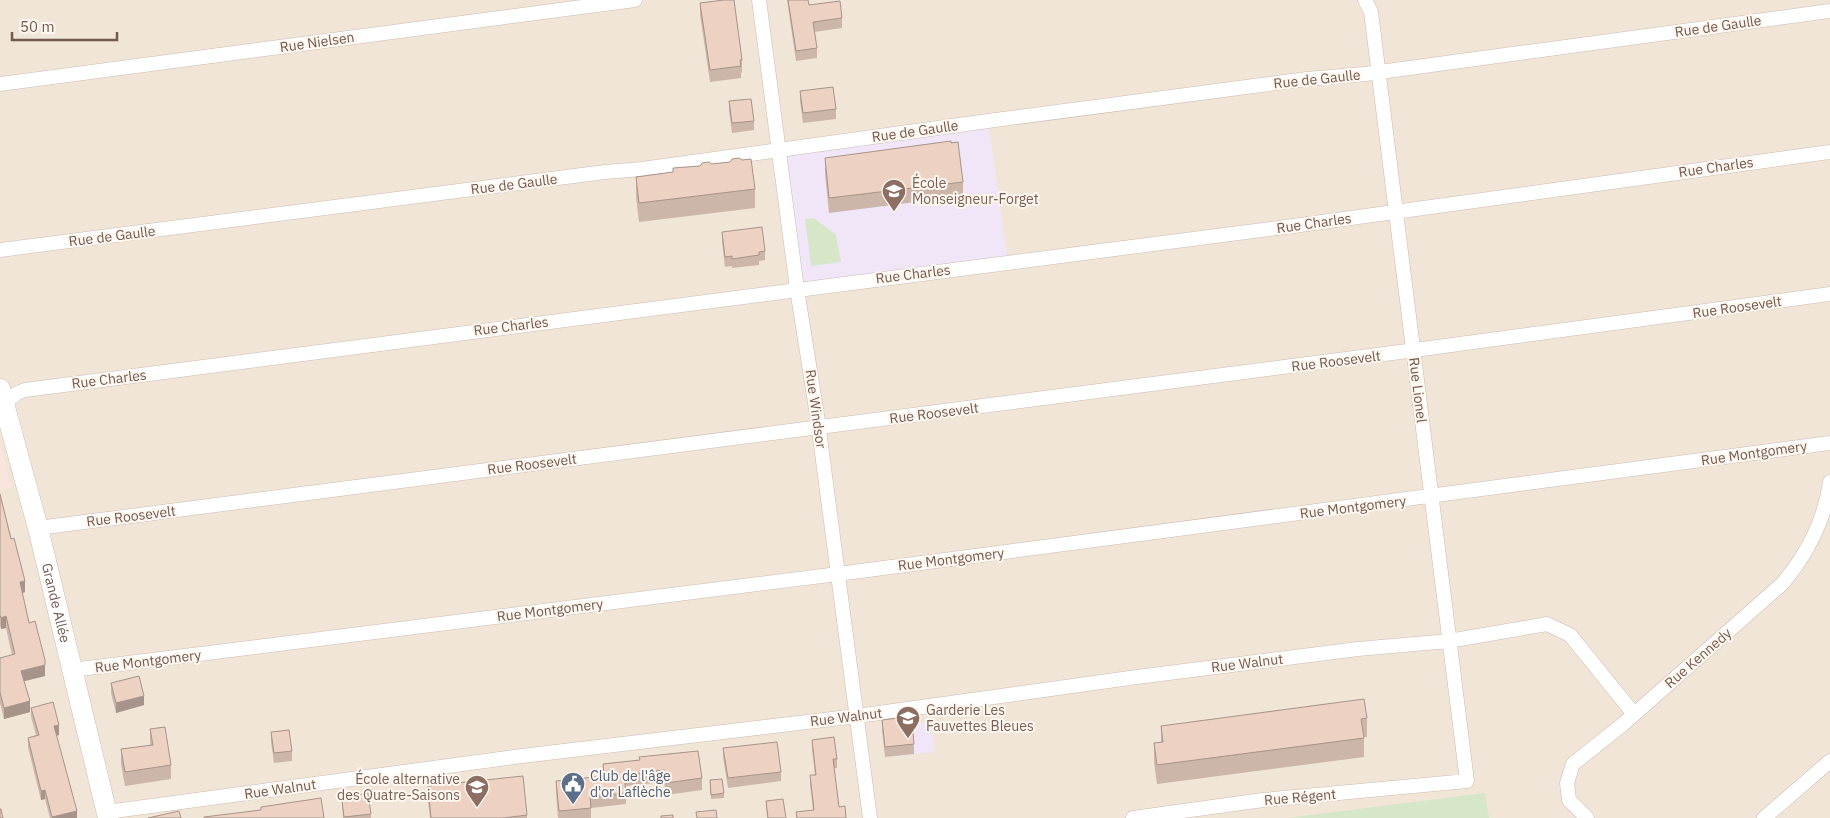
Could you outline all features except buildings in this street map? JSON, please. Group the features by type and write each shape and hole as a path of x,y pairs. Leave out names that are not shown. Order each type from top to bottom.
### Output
{"main road":[{"name":"Grande Allée","path":"1,400 38,528 108,815"}],"street":[{"name":"Rue Nielsen","path":"0,84 635,0"},
{"name":"Rue Windsor","path":"759,0 797,289 819,427 870,818"},
{"name":"Rue Lionel","path":"1365,0 1371,12 1467,781"},
{"name":"Rue de Gaulle","path":"0,250 642,168 1307,79 1378,72 1830,11"},
{"name":"Rue Charles","path":"1,400 25,390 1396,211 1830,152"},
{"name":"Rue Roosevelt","path":"38,528 1413,350 1830,294"},
{"name":"Rue Montgomery","path":"72,670 838,574 1830,443"},
{"name":"Rue Kennedy","path":"1587,818 1568,800 1567,783 1573,764 1634,714 1782,584 1798,565 1819,524 1828,496 1830,482"},
{"name":"Rue Walnut","path":"108,815 522,756 856,716 1165,673 1358,649 1449,641 1547,624 1570,635 1634,714"},
{"path":"1764,818 1830,762"},
{"name":"Rue Régent","path":"1133,818 1263,800 1467,781"}],"shaded area":[{"path":"0,0 1830,0 1830,818 0,818"},
{"name":"École Monseigneur-Forget","path":"988,121 1008,262 797,289 779,149"},
{"path":"0,445 11,487 0,490"},
{"name":"Garderie Les Fauvettes Bleues","path":"930,722 935,752 885,757 882,730 906,724"}],"green space":[{"path":"814,218 836,235 841,262 811,266 805,219"},
{"path":"1485,793 1489,818 1287,818"}],"place":[{"name":"École Monseigneur-Forget","path":"894,212"},
{"name":"Garderie Les Fauvettes Bleues","path":"908,739"},
{"name":"Club de l'âge d'or Laflèche","path":"573,805"},
{"name":"École alternative des Quatre-Saisons","path":"477,808"}]}
